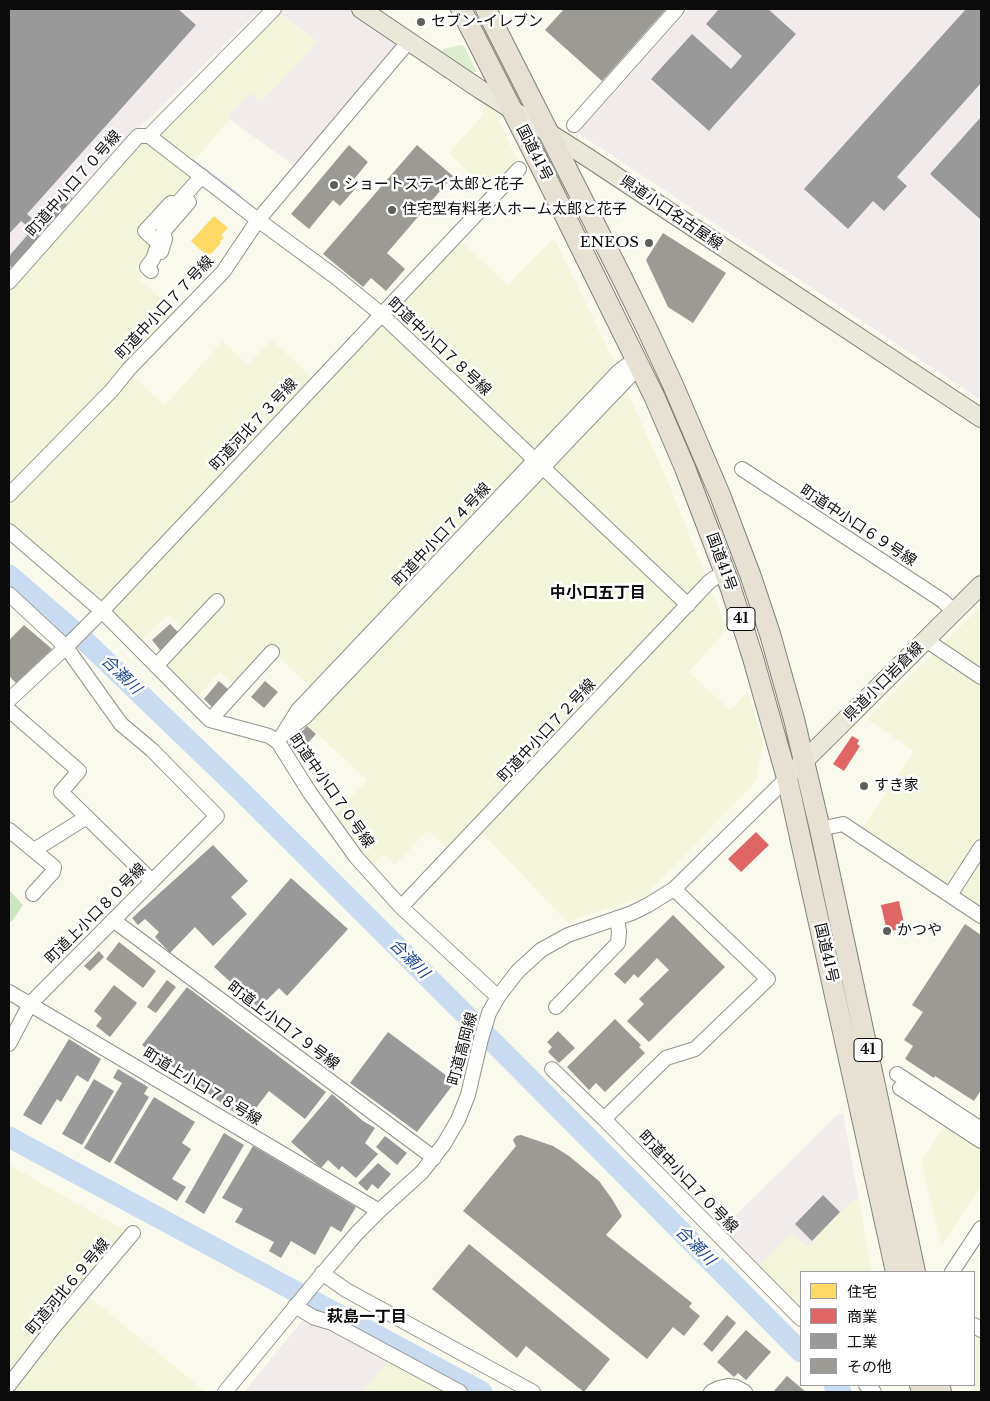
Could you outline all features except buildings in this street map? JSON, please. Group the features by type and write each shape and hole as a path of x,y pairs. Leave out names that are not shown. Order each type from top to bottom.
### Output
{"highway":[{"name":"国道41号","path":"460,9 655,398 713,539 738,610 787,778 896,1271"},
{"name":"国道41号","path":"486,9 644,322 720,495 752,577 794,719 820,829 915,1271"}],"main road":[{"name":"県道小口名古屋線","path":"361,9 981,418"},
{"name":"県道小口岩倉線","path":"787,778 981,585"}],"street":[{"name":"町道中小口７０号線","path":"9,282 138,136 149,136 274,9"},
{"path":"574,125 677,9"},
{"name":"町道中小口７７号線","path":"9,496 223,272 258,220 409,42"},
{"name":"町道中小口７８号線","path":"149,136 337,278 381,314 688,605"},
{"name":"町道河北７３号線","path":"9,700 102,611 519,169"},
{"path":"205,179 163,232 165,240 158,262 151,272 146,267 154,259 158,245 145,231 162,216 171,203 175,206 205,179"},
{"name":"町道中小口７４号線","path":"281,736 305,717 538,463 629,370"},
{"name":"町道中小口６９号線","path":"742,469 943,601 954,612"},
{"name":"町道中小口７０号線","path":"9,531 102,611 210,720 269,736 281,736 310,793 356,857 401,907 498,997"},
{"name":"町道中小口７２号線","path":"401,907 716,577"},
{"path":"9,594 68,645"},
{"path":"156,666 217,601"},
{"path":"926,640 981,677"},
{"name":"町道上小口８０号線","path":"9,1044 30,1004 217,816 152,750 121,724 68,645"},
{"path":"210,720 272,652"},
{"path":"9,710 79,771 61,792 152,881"},
{"name":"町道高岡線","path":"226,1392 322,1273 379,1211 434,1158 453,1130 463,1109 489,1013 498,997 517,972 541,950 568,935 648,905 674,889 787,778"},
{"path":"34,850 88,817"},
{"path":"820,829 843,824 981,916"},
{"path":"9,830 54,867 53,872 33,894"},
{"path":"950,895 981,847"},
{"path":"604,1119 666,1058 694,1049 768,979 674,889"},
{"path":"556,1007 618,943 617,918"},
{"name":"町道上小口７９号線","path":"113,920 434,1158"},
{"name":"町道上小口７８号線","path":"9,992 379,1211"},
{"name":"町道中小口７０号線","path":"552,1068 800,1319"},
{"path":"897,1074 981,1129"},
{"path":"900,1088 981,1141"},
{"path":"953,1271 981,1228"},
{"name":"町道河北６９号線","path":"9,1371 129,1231 9,1384"},
{"path":"322,1273 346,1290 533,1392"},
{"path":"297,1304 313,1317 332,1323 460,1392"},
{"path":"711,1392 719,1388 736,1386 745,1392"}],"shaded area":[{"path":"9,9 261,9 136,131 9,276"},
{"path":"274,9 349,9 398,41 398,48 297,168 227,117 250,92 261,101 317,42"},
{"path":"689,9 981,9 981,400 578,133"},
{"path":"843,1113 859,1200 852,1201 807,1247 756,1269 719,1232 837,1115"},
{"path":"302,1321 338,1335 388,1362 363,1392 244,1392"}],"green space":[{"path":"277,12 317,42 261,102 250,93 227,117 230,119 188,168 200,178 144,231 156,242 153,259 140,273 143,276 140,280 178,313 124,369 165,405 223,341 248,365 272,340 320,385 458,239 508,285 554,238 618,369 314,690 271,650 237,687 220,672 194,701 162,668 189,634 169,614 138,644 9,527 9,288 134,145"},
{"path":"464,46 476,72 470,72 442,52 443,49"},
{"path":"484,99 491,104 518,161 491,193 449,153 483,115"},
{"path":"625,386 669,484 727,629 689,672 730,710 748,692 763,742 755,783 650,890 653,894 567,922 473,823 450,851 428,830 395,865 383,854 370,868 332,818 367,780 303,721"},
{"path":"981,606 981,909 861,830 914,751 867,719"},
{"path":"9,890 23,905 12,921 9,922"},
{"path":"947,1121 981,1144 981,1186 942,1246 921,1162"},
{"path":"9,1165 135,1236 87,1295 206,1392 9,1392"},
{"path":"859,1200 872,1271 800,1271 800,1313 756,1269 792,1233 807,1247 852,1201"},
{"path":"975,1333 981,1337 981,1392 974,1392"},
{"path":"388,1362 445,1392 363,1392"}],"waterway":[{"path":"191,160 239,196"},
{"name":"合瀬川","path":"9,575 82,638 241,791 800,1351"},
{"path":"9,1137 482,1392"},
{"name":"合瀬川","path":"835,1386 841,1392"}],"place":[{"name":"セブン-イレブン","path":"421,22"},
{"name":"ショートステイ太郎と花子","path":"334,185"},
{"name":"住宅型有料老人ホーム太郎と花子","path":"392,210"},
{"name":"ENEOS","path":"649,243"},
{"name":"すき家","path":"864,786"},
{"name":"かつや","path":"887,931"}],"district":[{"name":"中小口五丁目","path":"598,593"},
{"name":"萩島一丁目","path":"367,1317"}]}
